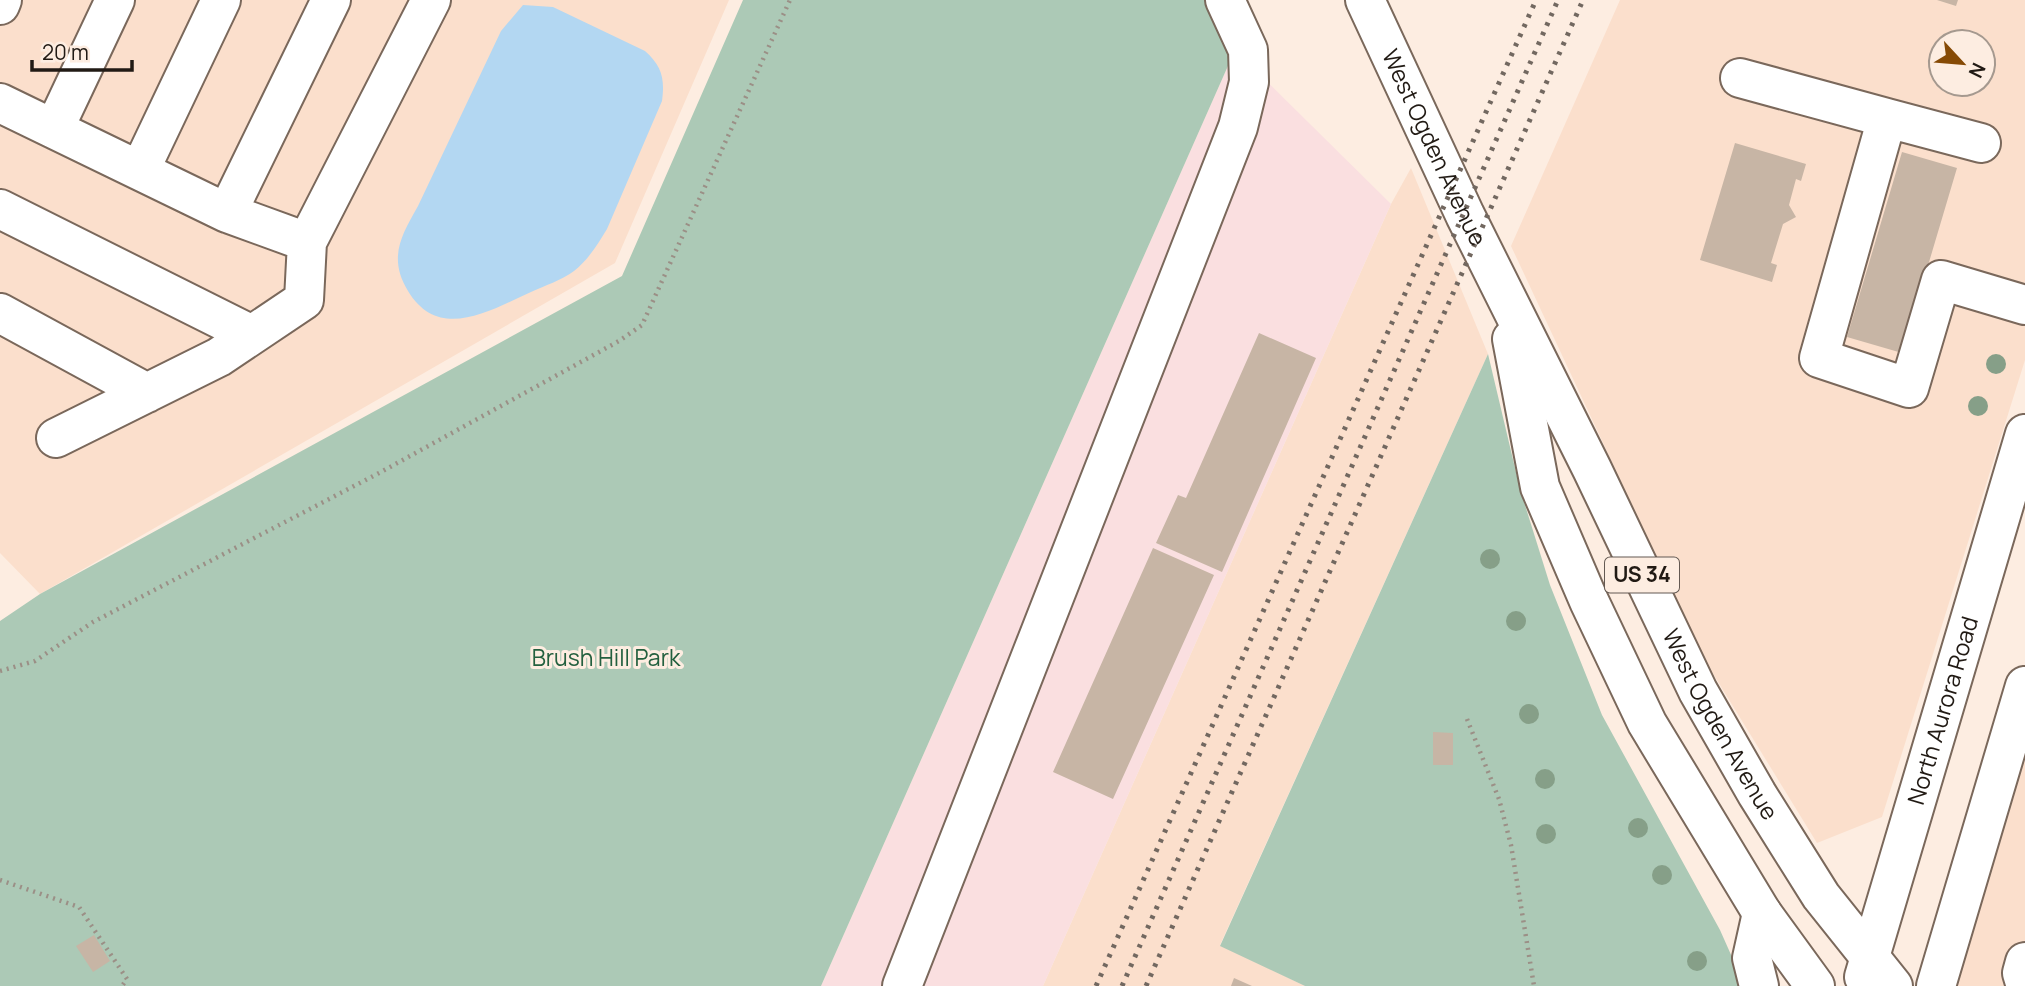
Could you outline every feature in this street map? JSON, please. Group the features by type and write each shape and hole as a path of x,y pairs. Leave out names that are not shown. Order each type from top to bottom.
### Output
{"main road":[{"path":"54,129 115,0"},
{"path":"140,170 221,0"},
{"path":"227,213 331,0"},
{"path":"56,438 219,357 304,300 307,242 431,0"},
{"path":"902,986 1238,127 1249,82 1248,50 1225,0"},
{"name":"West Ogden Avenue","path":"1365,0 1503,294 1592,469 1698,691 1757,794 1874,977"},
{"path":"1740,78 1981,143"},
{"path":"0,103 227,213 307,242"},
{"path":"1887,118 1819,358 1909,388 1941,280 2025,305"},
{"path":"0,209 252,335"},
{"name":"West Ogden Avenue","path":"1503,294 1540,487 1589,601 1647,723 1762,913 1815,986"},
{"path":"0,313 147,393"},
{"name":"North Aurora Road","path":"1874,977 2025,434"},
{"path":"1936,986 2025,686"},
{"path":"1759,986 1752,958 1762,913"},
{"path":"2025,962 2022,973 2025,983"}],"path":[{"path":"0,671 36,662 93,622 381,472 619,341 642,325 790,0"},
{"path":"1467,719 1499,799 1511,845 1534,986"},
{"path":"0,880 79,907 127,979 122,986"}],"shaded area":[{"path":"0,0 729,0 615,263 40,594 0,553"},
{"path":"1620,0 2025,0 2025,360 1882,817 1817,843 1704,659 1511,246"},
{"path":"1235,50 1391,204 1043,986 821,986"},
{"path":"1411,168 1488,354 1220,945 1305,986 1043,986 1391,204"},
{"path":"2025,738 2025,986 1955,986"}],"green space":[{"name":"Brush Hill Park","path":"743,0 1211,0 1235,50 821,986 0,986 0,621 40,594 622,276"},
{"path":"1488,354 1520,489 1550,585 1602,715 1720,930 1736,966 1741,986 1305,986 1220,946"}],"water":[{"path":"523,5 553,7 645,51 661,73 662,101 607,229 579,267 559,280 498,307 465,318 449,319 434,315 420,306 408,291 399,268 399,247 406,227 501,31"}],"building":[{"path":"1937,0 1958,0 1956,6"},
{"path":"1735,143 1806,164 1801,181 1796,179 1789,205 1796,217 1783,224 1771,263 1777,265 1772,282 1700,260"},
{"path":"1902,152 1957,168 1902,353 1847,337"},
{"path":"1259,333 1316,358 1222,572 1156,543 1178,495 1186,498"},
{"path":"1153,548 1214,575 1113,799 1053,772"},
{"path":"1433,732 1453,733 1453,765 1433,765"},
{"path":"94,935 110,961 93,972 76,946"},
{"path":"1234,978 1252,986 1231,986"}],"railway":[{"path":"1096,986 1536,0"},
{"path":"1122,986 1558,0"},
{"path":"1146,986 1583,0"}]}
